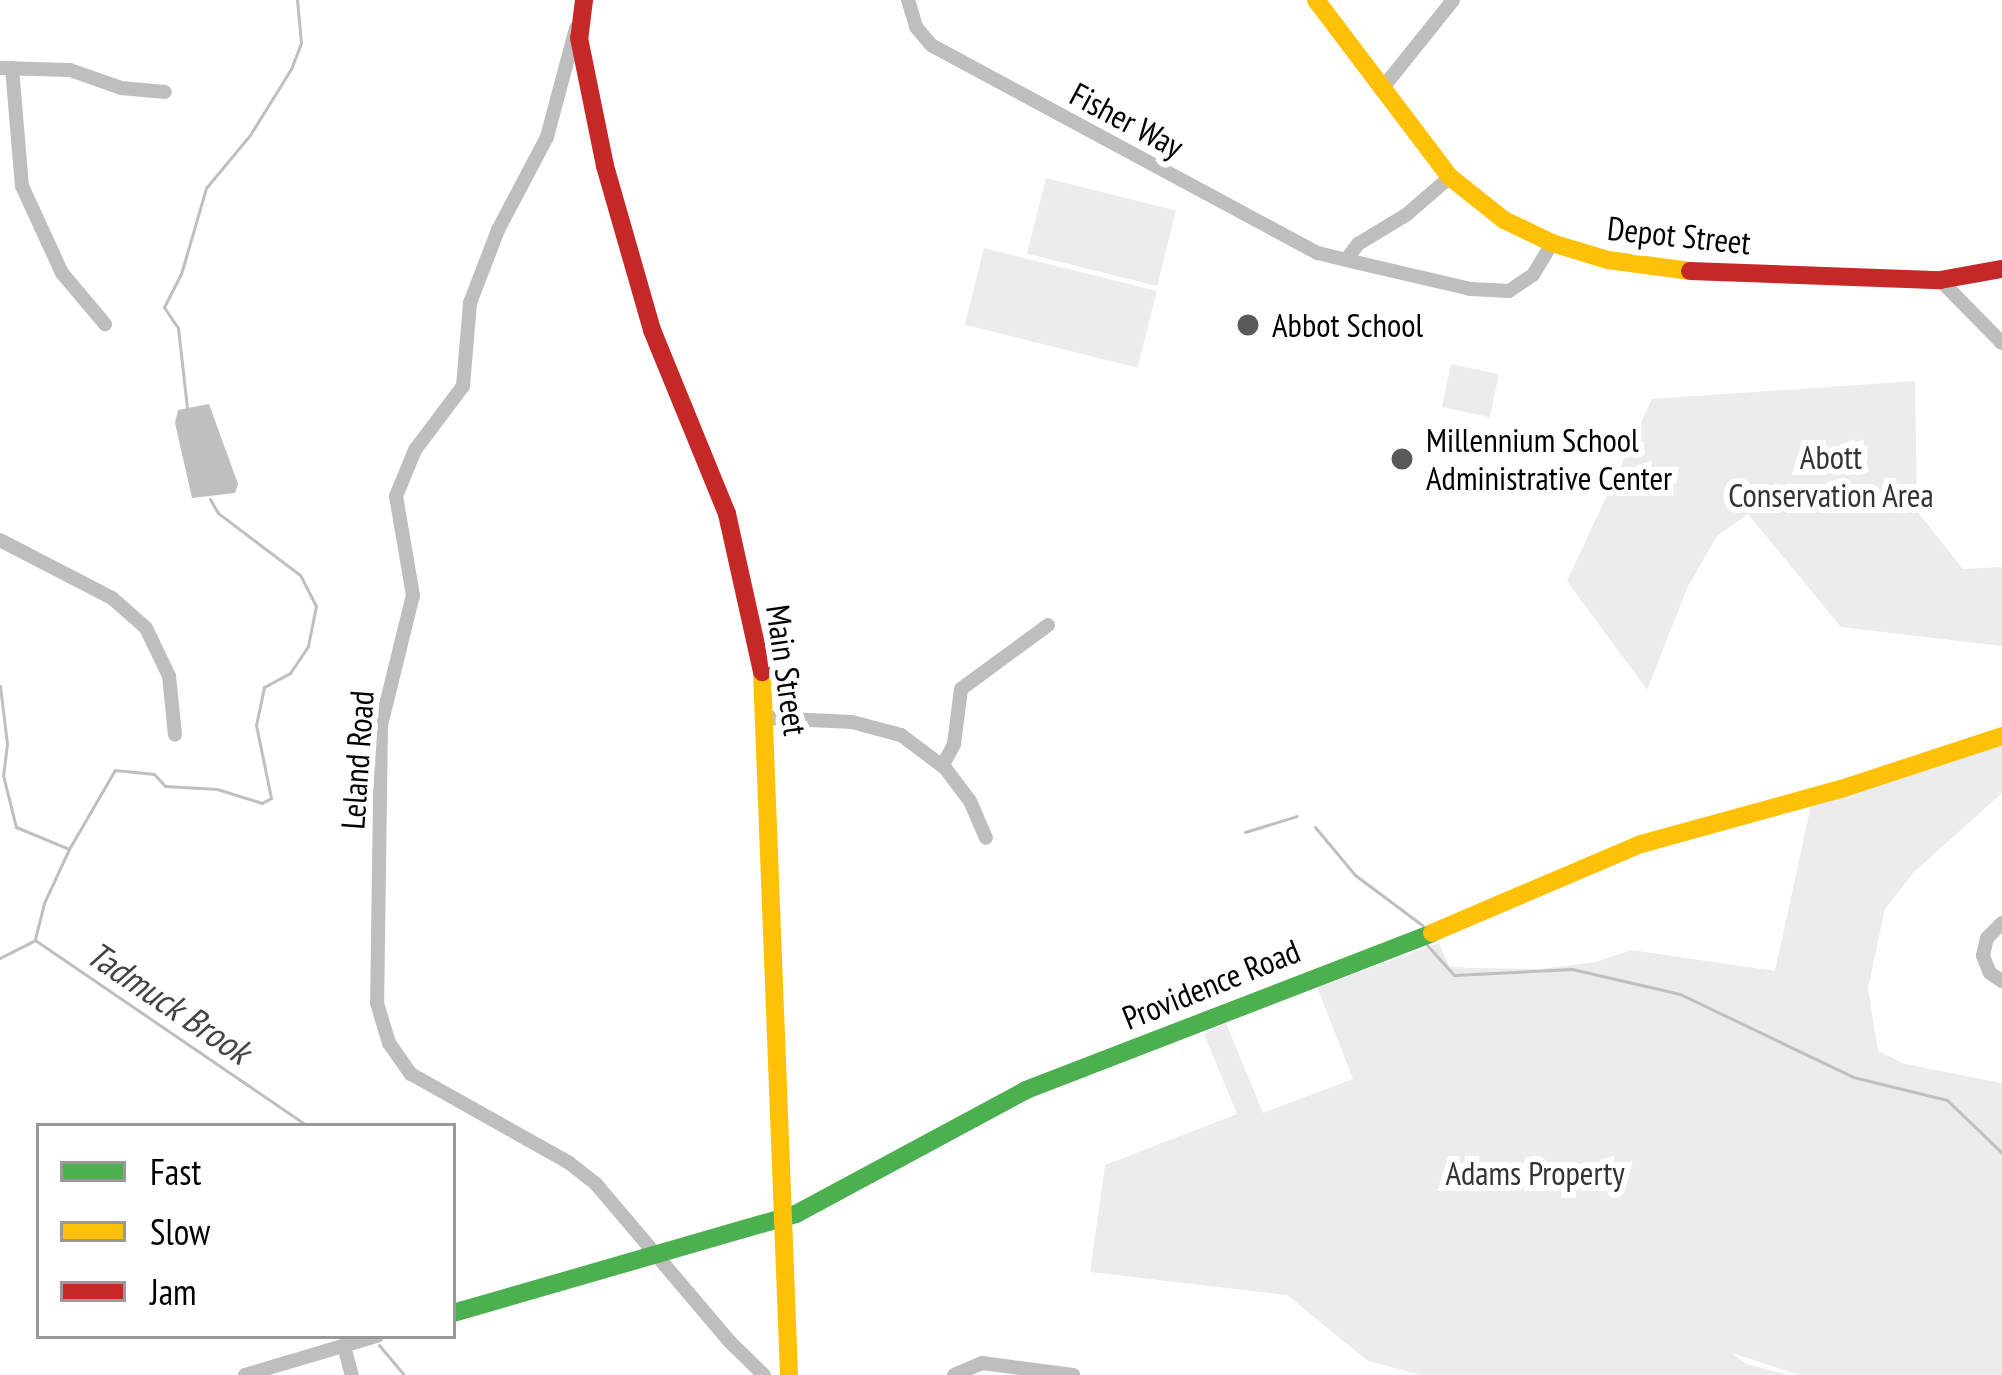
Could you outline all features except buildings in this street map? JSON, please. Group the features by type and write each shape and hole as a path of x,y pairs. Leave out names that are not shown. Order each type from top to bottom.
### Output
{"main road":[{"name":"Depot Street","path":"1316,0 1450,177 1504,220 1552,243 1608,260 1674,269 1940,280 2002,269"},
{"name":"Main Street","path":"582,9 605,166 652,331 727,514 760,655 767,718 789,1375"},
{"name":"Providence Road","path":"456,1312 782,1218 848,1189 1026,1090 1471,918 1641,844 2002,736"}],"street":[{"name":"Fisher Way","path":"908,0 916,27 931,45 1302,246 1472,289 1509,291 1533,275 1552,243"},
{"path":"1381,90 1453,0"},
{"name":"Leland Road","path":"582,9 547,137 498,230 470,303 463,386 415,451 396,496 412,595 381,725 375,988 389,1043 411,1074 568,1162 596,1184 764,1375"},
{"path":"105,324 62,273 22,186 6,68 70,70 121,88 165,92"},
{"path":"1346,260 1358,244 1406,215 1450,177"},
{"path":"1940,280 2002,343"},
{"path":"0,540 112,598 146,628 169,676 175,735"},
{"path":"943,765 954,744 961,689 1048,625"},
{"path":"767,718 877,727 901,735 943,765 970,801 986,838"},
{"path":"2002,923 1987,938 1983,956 1990,973 2002,981"},
{"path":"245,1375 367,1339"},
{"path":"344,1346 352,1375"},
{"path":"954,1375 982,1363 1073,1375"}],"green space":[{"path":"1046,178 1176,210 1157,286 1027,254"},
{"path":"984,248 1157,291 1138,368 965,325"},
{"path":"1451,364 1499,374 1490,417 1442,407"},
{"name":"Abott Conservation Area","path":"1915,381 1917,511 1963,569 2002,567 2002,646 1841,627 1748,514 1717,536 1688,586 1647,690 1567,581 1652,399"},
{"name":"Adams Property","path":"2002,741 2002,793 1915,871 1885,909 1868,988 1878,1051 1905,1064 2002,1083 2002,1375 1799,1375 1732,1353 1746,1364 1789,1375 1421,1375 1368,1361 1287,1295 1090,1272 1105,1165 1237,1114 1204,1034 1226,1023 1263,1113 1353,1079 1317,987 1439,943 1449,966 1469,968 1541,969 1596,962 1631,950 1775,971 1813,796"}],"shaded area":[{"path":"209,404 238,484 235,493 192,498 175,423 178,410"}],"waterway":[{"path":"187,408 178,328 164,307 181,274 206,188 250,135 291,69 301,43 297,0"},
{"path":"69,849 115,770 154,774 165,786 217,789 262,803 271,798 256,725 264,687 290,673 308,646 316,606 300,575 218,513 210,499"},
{"path":"0,686 7,744 3,775 16,827 69,849 44,903 35,939"},
{"path":"1245,832 1297,816"},
{"path":"1315,827 1355,875 1422,925"},
{"name":"Tadmuck Brook","path":"0,958 35,940 304,1123"},
{"path":"1427,945 1454,975 1572,969 1680,994 1853,1077 1947,1100 2002,1153"},
{"name":"Tadmuck Brook","path":"379,1345 404,1375"}],"traffic: fast":[{"path":"456,1312 796,1214 1026,1090 1432,933"}],"traffic: slow":[{"path":"1316,0 1450,177 1504,220 1552,243 1608,260 1690,271"},
{"path":"762,672 789,1375"},
{"path":"1432,933 1641,844 1841,789 2002,736"}],"traffic: jam":[{"path":"584,0 579,38 605,166 652,330 727,514 762,672"},
{"path":"1690,271 1940,280 2002,269"}],"place":[{"name":"Abbot School","path":"1248,325"},
{"name":"Millennium School Administrative Center","path":"1402,459"}]}
